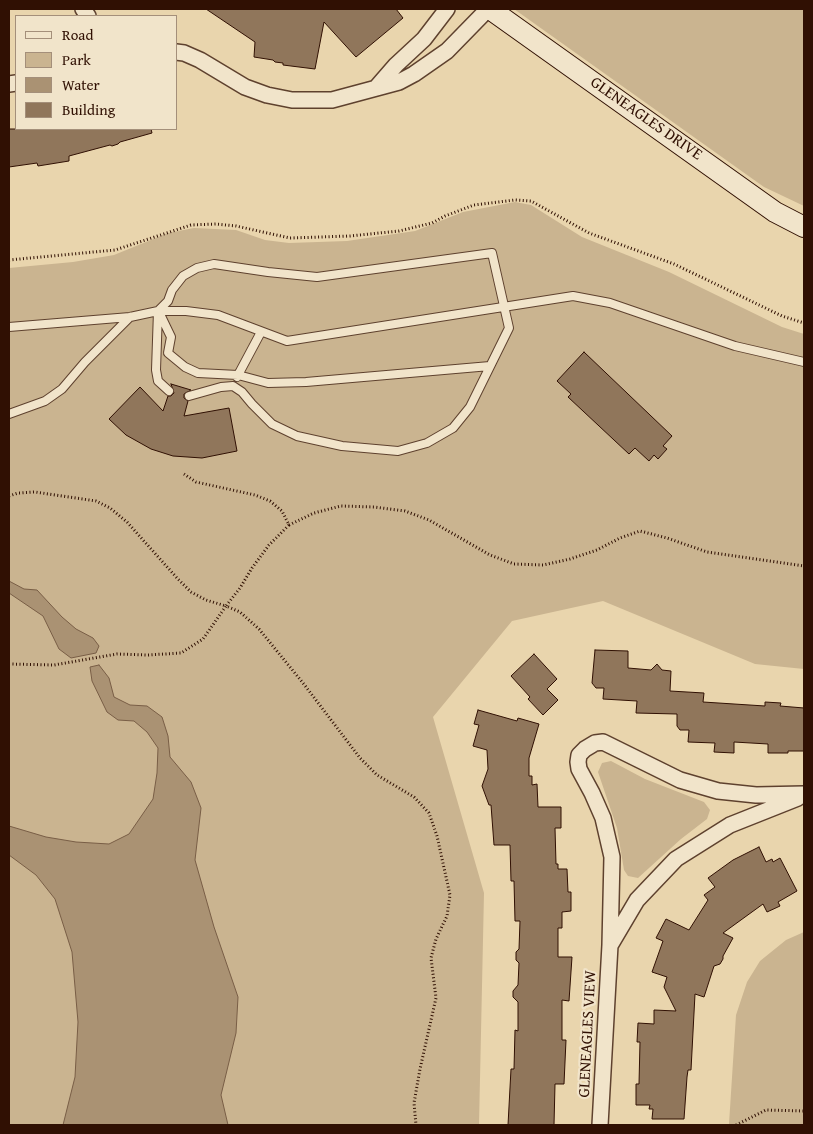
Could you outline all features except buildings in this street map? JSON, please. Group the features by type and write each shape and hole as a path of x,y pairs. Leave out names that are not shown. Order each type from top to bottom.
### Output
{"street":[{"path":"375,89 396,65 424,40 448,9"},
{"path":"178,52 200,60 245,87 267,96 292,100 332,100 399,82 448,51 489,9"},
{"name":"GLENEAGLES DRIVE","path":"489,9 775,212 804,227"},
{"name":"GLENEAGLES VIEW","path":"600,1125 610,945 612,857 603,818 592,792 579,769 579,755 596,743 603,742 680,780 718,791 756,795 804,795"},
{"name":"GLENEAGLES VIEW","path":"610,945 637,900 676,860 730,825 804,795"}],"lane":[{"path":"169,390 158,381 156,370 158,310 168,301 172,290 183,276 197,268 214,264 316,277 492,253 509,328 470,407 453,428 426,443 398,451 342,446 296,436 272,424 242,392 233,386 221,387 210,392 190,396"},
{"path":"9,327 130,317 158,310 186,311 218,316 286,341 574,296 610,303 735,346 804,362"},
{"path":"158,310 171,337 168,353 185,367 198,373 238,375 268,383 277,383 490,366"},
{"path":"9,414 45,400 62,389 85,362 130,317"},
{"path":"233,386 261,332"}],"path":[{"path":"9,260 115,250 191,225 216,224 236,226 290,238 350,236 399,231 432,223 474,205 515,200 531,201 589,234 674,264 782,316 804,323"},
{"path":"184,474 201,484 270,500 282,511 289,525"},
{"path":"9,496 18,493 36,492 96,501 110,508 127,522 191,592 206,600 240,612 259,630 303,683 360,758 377,775 414,798 429,813 437,836 450,895 447,916 436,939 431,958 436,998 414,1103 416,1125"},
{"path":"9,664 54,665 117,654 181,653 203,639 252,568 289,525 314,513 341,506 374,507 405,511 429,520 490,555 514,564 543,565 570,559 597,550 620,538 640,532 667,538 707,552 804,566"},
{"path":"736,1125 766,1110 804,1111"}],"green space":[{"path":"514,9 804,9 804,206 764,187"},
{"path":"515,202 531,205 582,237 669,272 782,327 804,334 804,669 755,664 603,601 512,621 433,717 484,893 479,1125 9,1125 9,268 73,262 114,255 168,233 194,228 236,230 265,240 289,243 347,241 415,231 463,212"},
{"path":"611,761 645,779 704,802 710,810 707,819 681,839 638,878 628,876 624,870 617,828 598,772 602,763"},
{"path":"804,932 804,1125 624,1125 729,1124 736,1015 747,982 760,961 786,940"}],"water":[{"path":"9,581 24,589 37,590 76,629 93,638 99,646 96,653 71,658 59,649 43,616 9,593"},
{"path":"99,665 109,678 114,697 130,705 147,706 162,717 168,736 170,757 191,782 201,808 195,860 214,927 238,997 236,1033 221,1095 228,1125 63,1125 75,1077 78,1022 72,952 55,899 36,875 9,855 9,826 46,837 76,842 109,844 129,834 153,799 158,748 147,732 134,721 118,720 107,712 92,681 90,667"}]}
